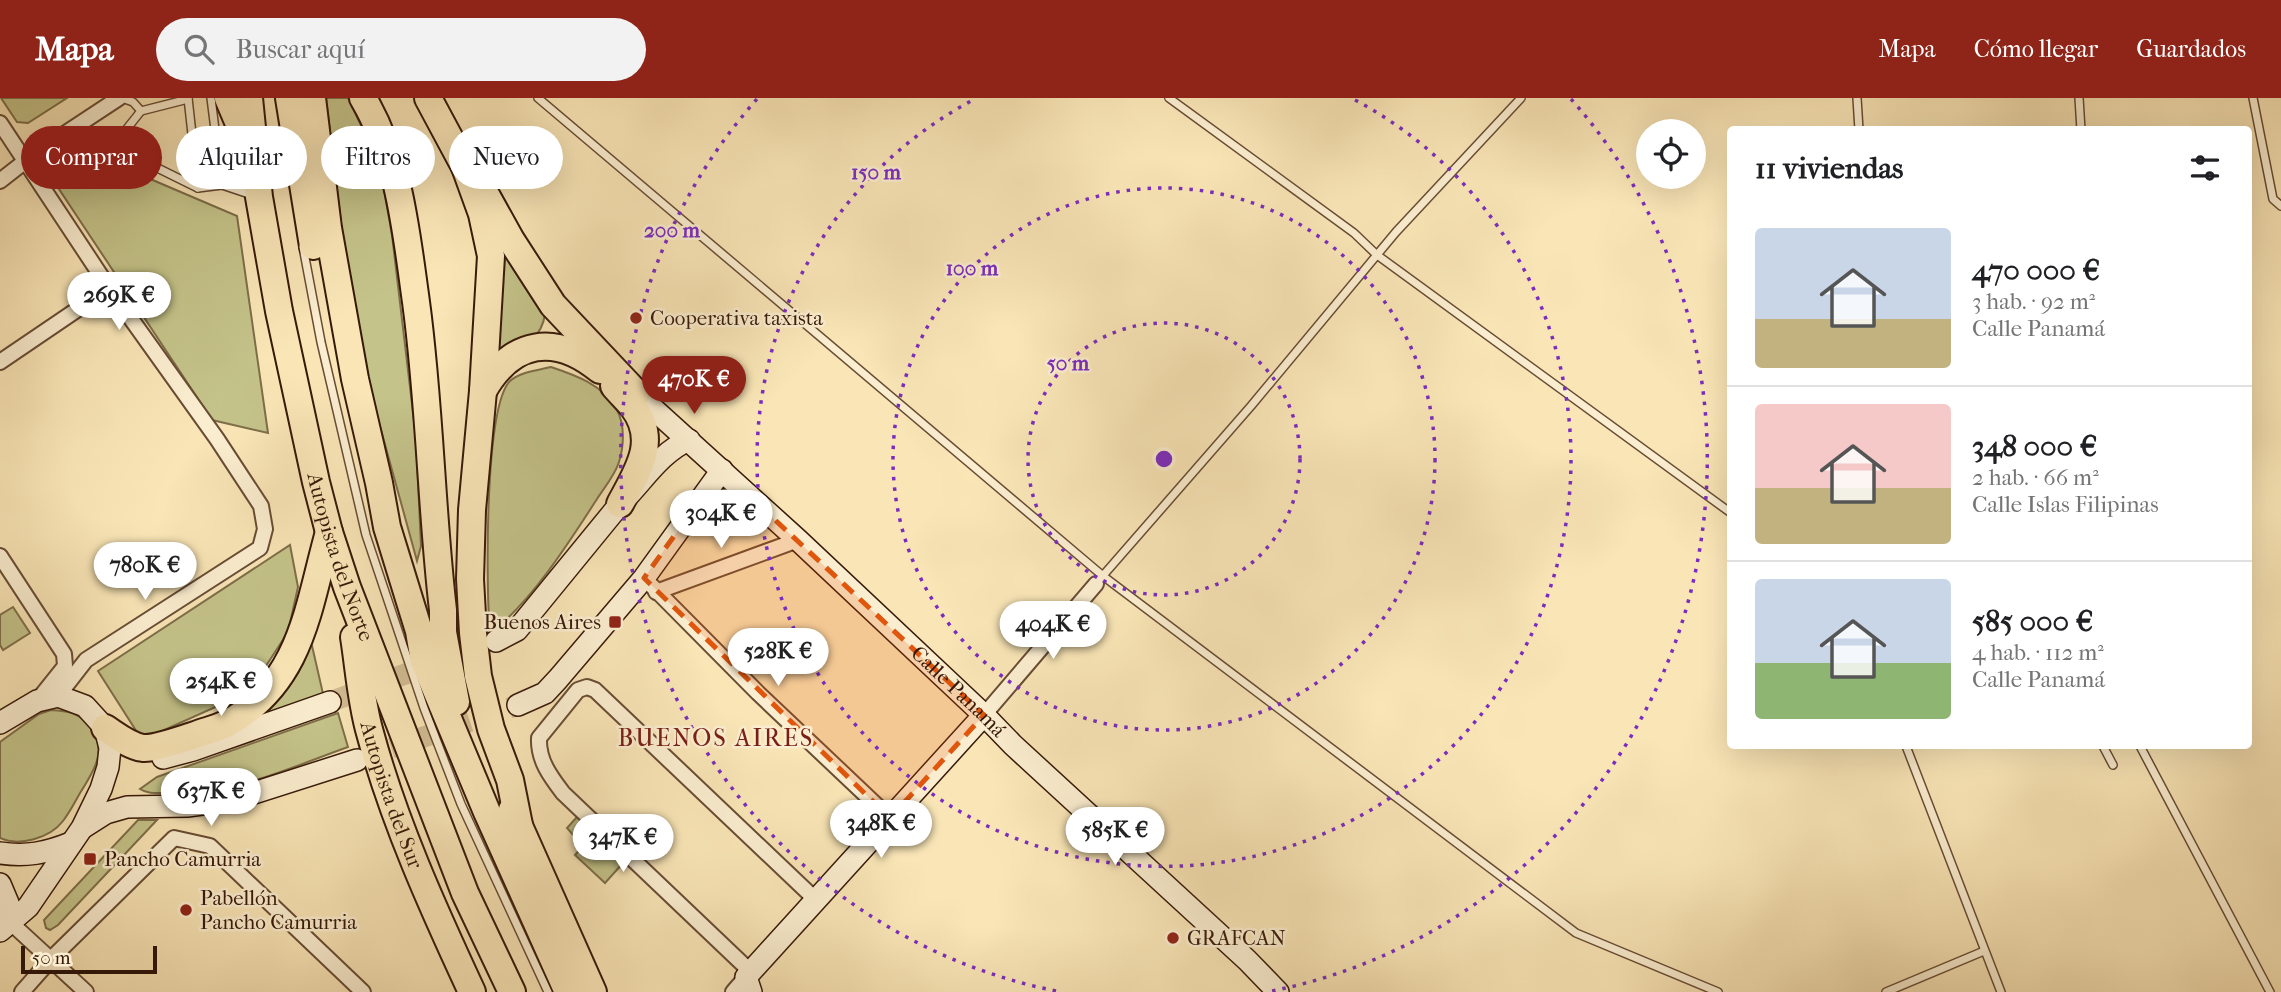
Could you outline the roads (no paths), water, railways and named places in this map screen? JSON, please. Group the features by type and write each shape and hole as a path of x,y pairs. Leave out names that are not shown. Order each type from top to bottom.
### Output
{"highway":[{"path":"228,98 240,126"},
{"name":"Autopista del Norte","path":"249,98 251,126"},
{"path":"289,98 336,362 366,486 387,527"},
{"path":"312,98 328,228 341,304 387,527 419,631 424,661 568,992"},
{"path":"363,98 392,164 407,232 421,330 443,632 456,702"},
{"path":"428,98 449,136"},
{"name":"Autopista del Norte","path":"258,189 298,400 329,532 347,587 465,893 512,992"},
{"path":"473,189 491,256 472,510 470,579 473,633 478,676 491,729 510,780 519,825"},
{"path":"482,189 552,305 637,394"},
{"path":"537,347 547,334 553,318 552,305"},
{"path":"483,391 492,374 503,363 521,352 537,347 578,354 637,394"},
{"path":"604,374 634,408 643,425 646,440 639,468 620,504"},
{"path":"107,738 145,748 225,724 263,697 281,676 298,646 329,532"},
{"name":"Autopista del Sur","path":"347,587 369,730 393,808 439,922 472,992"},
{"path":"443,610 478,733 593,992"},
{"path":"419,631 434,648 491,789 519,825"}],"main road":[{"name":"Calle Panamá","path":"637,394 798,540 1278,992"},
{"path":"496,641 517,630 620,504 665,455 689,440"},
{"path":"518,705 545,694 650,585 692,511 722,470"},
{"path":"692,511 713,500 727,498 759,505"},
{"path":"0,723 48,698 85,706 107,738 129,756 161,758 193,750 330,702"},
{"path":"745,983 984,715"},
{"path":"6,927 29,907 77,836 102,789 107,738"},
{"path":"0,853 46,853 77,836 106,813 127,807 187,806 232,800 357,760"},
{"path":"0,884 8,903 6,927"}],"street":[{"path":"77,126 121,98"},
{"path":"0,123 21,154"},
{"path":"0,181 21,165"},
{"path":"44,189 109,288 218,439 261,506 265,529 260,548 86,660 48,698"},
{"path":"0,362 109,288"},
{"path":"798,540 650,585 758,694 890,818"},
{"path":"0,556 64,654 65,666 48,698"},
{"path":"984,715 1100,580"},
{"path":"745,983 548,775 538,747 539,738 578,690 587,687 595,690 817,900"},
{"path":"22,992 52,958 174,838 210,846 363,992"},
{"path":"6,927 52,958 86,992"}],"lane":[{"path":"121,98 133,102 141,111"},
{"path":"211,98 215,126"},
{"path":"538,98 1100,580 1576,933 1718,992"},
{"path":"1169,98 1727,510"},
{"path":"1100,580 1251,406 1377,254 1521,98"},
{"path":"1857,98 1859,126"},
{"path":"2079,98 2081,126"},
{"path":"2253,98 2273,199 2281,206"},
{"path":"129,126 141,111 188,99 191,126"},
{"path":"234,189 259,197"},
{"path":"301,235 321,342 366,535 424,708 461,804 548,992"},
{"path":"1907,749 2001,992"},
{"path":"2105,749 2113,765"},
{"path":"2142,749 2270,992"},
{"path":"1886,992 1984,951"}],"tunnel":[{"path":"330,702 435,663"},
{"path":"362,758 518,705"}],"place":[{"name":"Cooperativa taxista","path":"636,318"},
{"name":"Buenos Aires","path":"615,622"},
{"name":"Pancho Camurria","path":"90,859"},
{"name":"Pabellón Pancho Camurria","path":"186,910"},
{"name":"GRAFCAN","path":"1173,938"}],"district":[{"name":"BUENOS AIRES","path":"716,738"}]}
